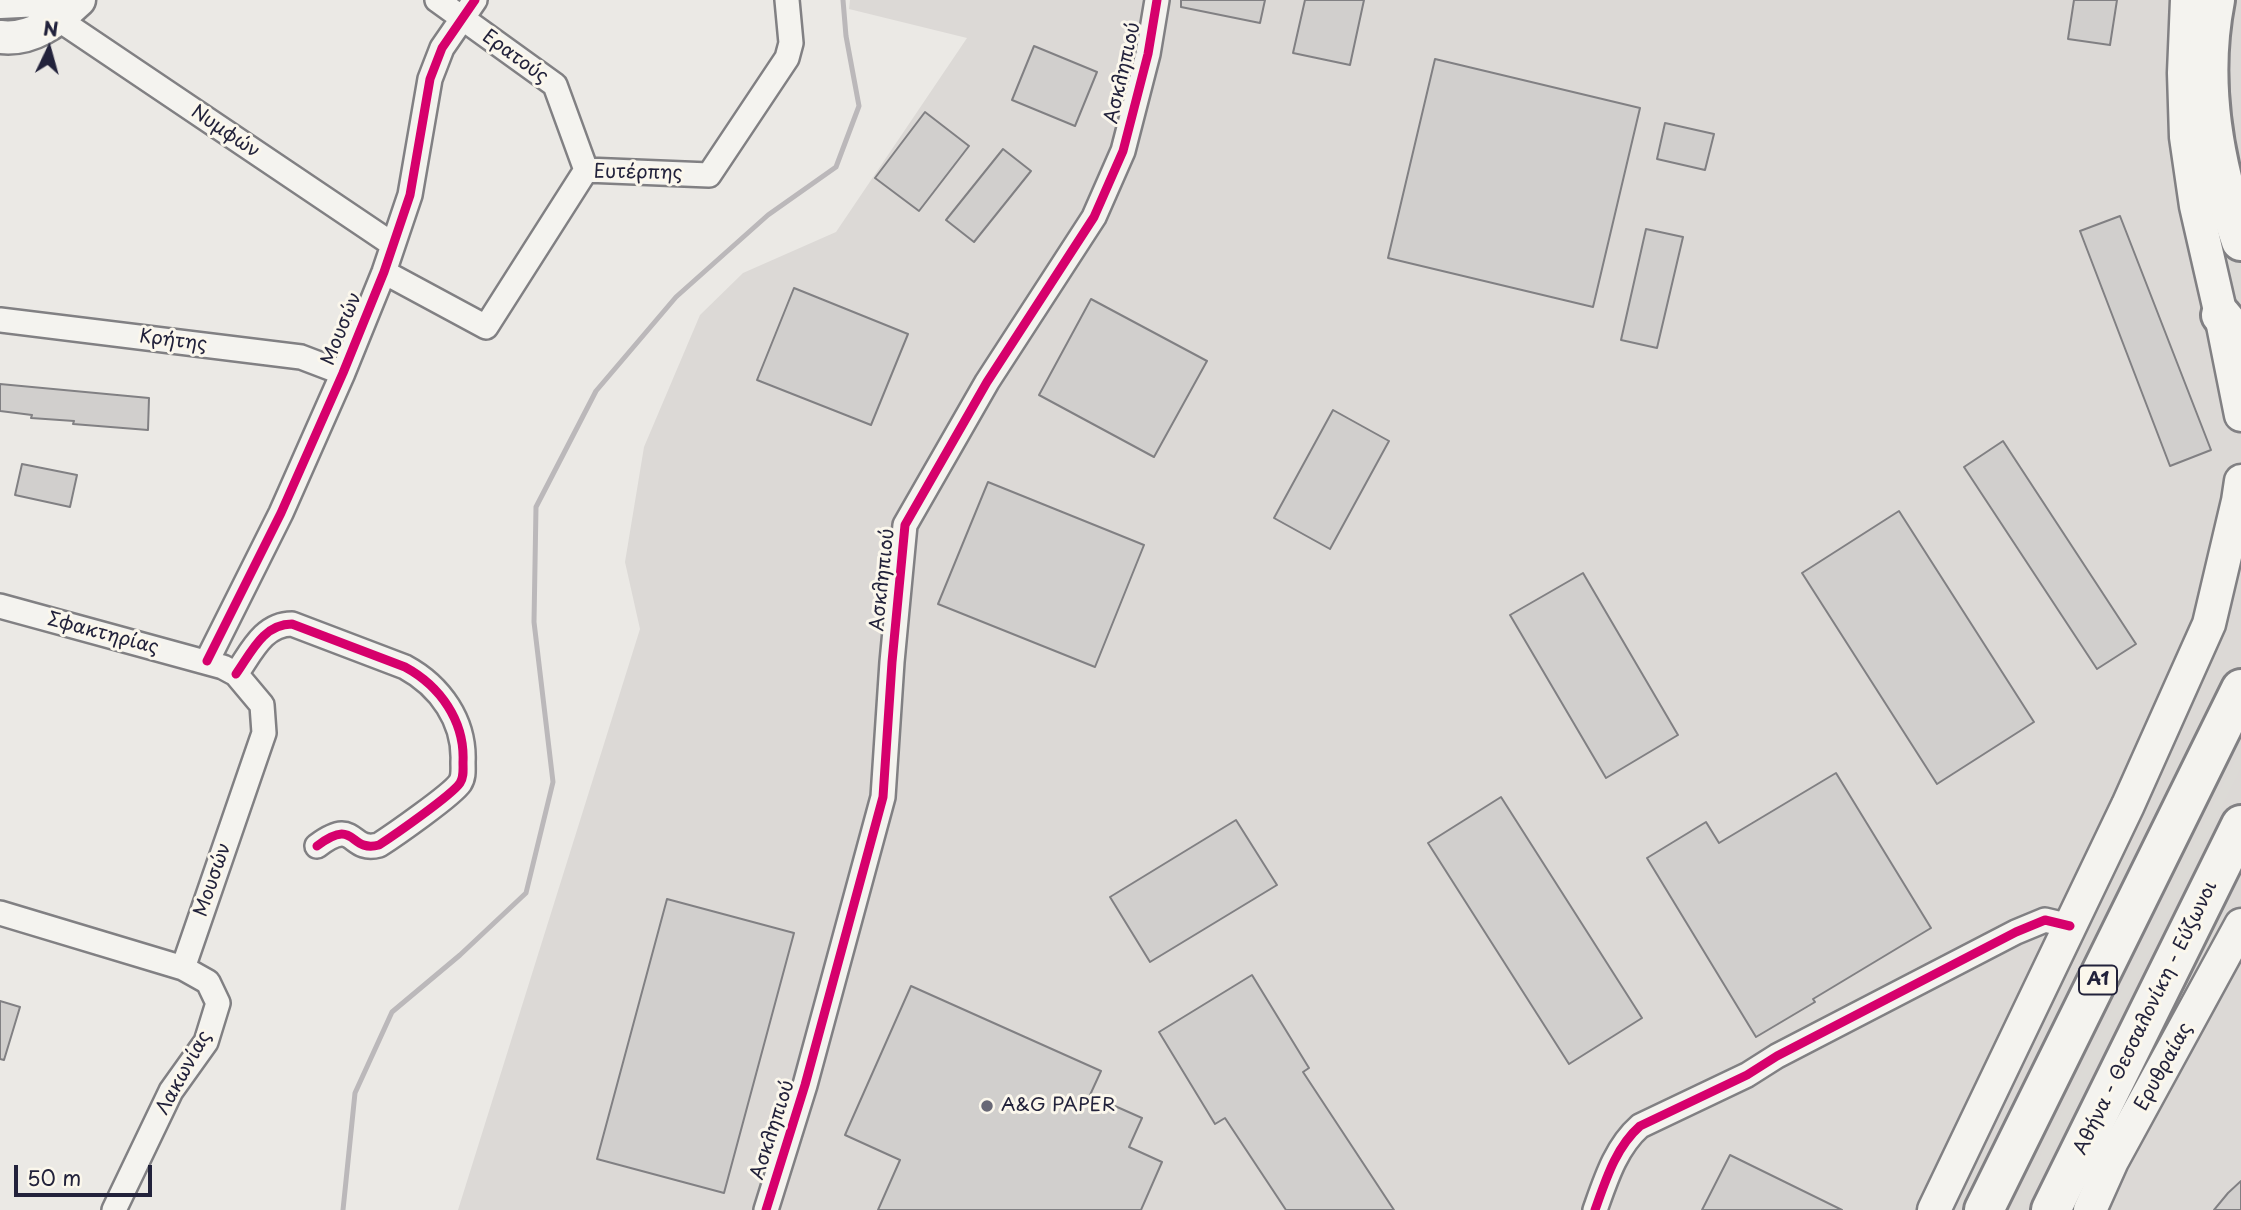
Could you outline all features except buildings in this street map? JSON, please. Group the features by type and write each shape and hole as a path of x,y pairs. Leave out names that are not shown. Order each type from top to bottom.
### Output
{"highway":[{"path":"2215,0 2207,56 2209,106 2217,155 2241,241"},
{"path":"2211,749 2241,667"},
{"name":"Α1","path":"1984,1210 2241,689"},
{"name":"Αθήνα - Θεσσαλονίκη - Εύζωνοι","path":"2051,1210 2241,825"}],"main road":[{"path":"2187,0 2184,73 2186,137 2196,206 2231,328 2241,415"},
{"path":"0,2 59,6"},
{"path":"0,37 11,38 35,32 59,6"},
{"path":"1934,1210 2128,805 2209,624 2241,481"},
{"name":"Ερυθραίας","path":"2091,1210 2112,1161 2241,925"}],"street":[{"name":"Ερατούς","path":"437,0 468,9 555,85 586,170"},
{"name":"Ευτέρπης","path":"384,272 485,327 586,170 709,174 787,58 791,43 787,0"},
{"name":"Ασκληπιού","path":"765,1210 809,1073 883,797 905,525 987,382 1094,217 1123,151 1148,54 1157,0"},
{"name":"Νυμφών","path":"59,6 392,244"},
{"name":"Μουσών","path":"183,968 264,733 262,705 236,674 207,661 281,513 384,272 410,195 430,79 442,48 468,9"},
{"name":"Κρήτης","path":"0,320 301,357 343,373"},
{"name":"Σφακτηρίας","path":"0,606 207,661"},
{"path":"236,674 266,632 278,625 292,624 405,667 439,694 454,716 464,756 463,775 455,789 379,845 367,846 340,833 317,846"},
{"name":"Λακωνίας","path":"0,913 183,968 208,982 218,1003 206,1042 171,1091 114,1210"},
{"path":"1595,1210 1619,1151 1626,1138 1640,1126 1747,1075 1777,1056 2015,932 2045,920 2070,926"}],"shaded area":[{"path":"850,0 2241,0 2241,1210 458,1210 640,629 625,562 644,447 700,315 743,273 836,232 967,38 849,9"},
{"path":"2197,34 2235,245 2241,260 2241,318 2234,307 2217,251"},
{"path":"2241,747 2241,768 2024,1210 2013,1210"}],"waterway":[{"path":"343,1210 355,1093 392,1012 460,955 526,893 553,782 534,622 536,507 596,391 676,297 768,215 836,167 859,106 846,36 843,0"}],"cycle path":[{"path":"207,661 281,513 384,272 410,195 430,79 442,48 475,0"},
{"path":"766,1210 805,1085 883,797 905,525 987,382 1094,217 1123,151 1148,54 1157,0"},
{"path":"236,674 265,634 282,625 292,624 405,667 429,684 448,706 455,719 463,747 463,776 455,789 379,845 369,846 339,834 317,846"},
{"path":"1595,1210 1618,1154 1640,1126 1747,1075 1777,1056 2016,932 2045,920 2070,926"}],"place":[{"name":"A&G PAPER","path":"987,1106"}]}
